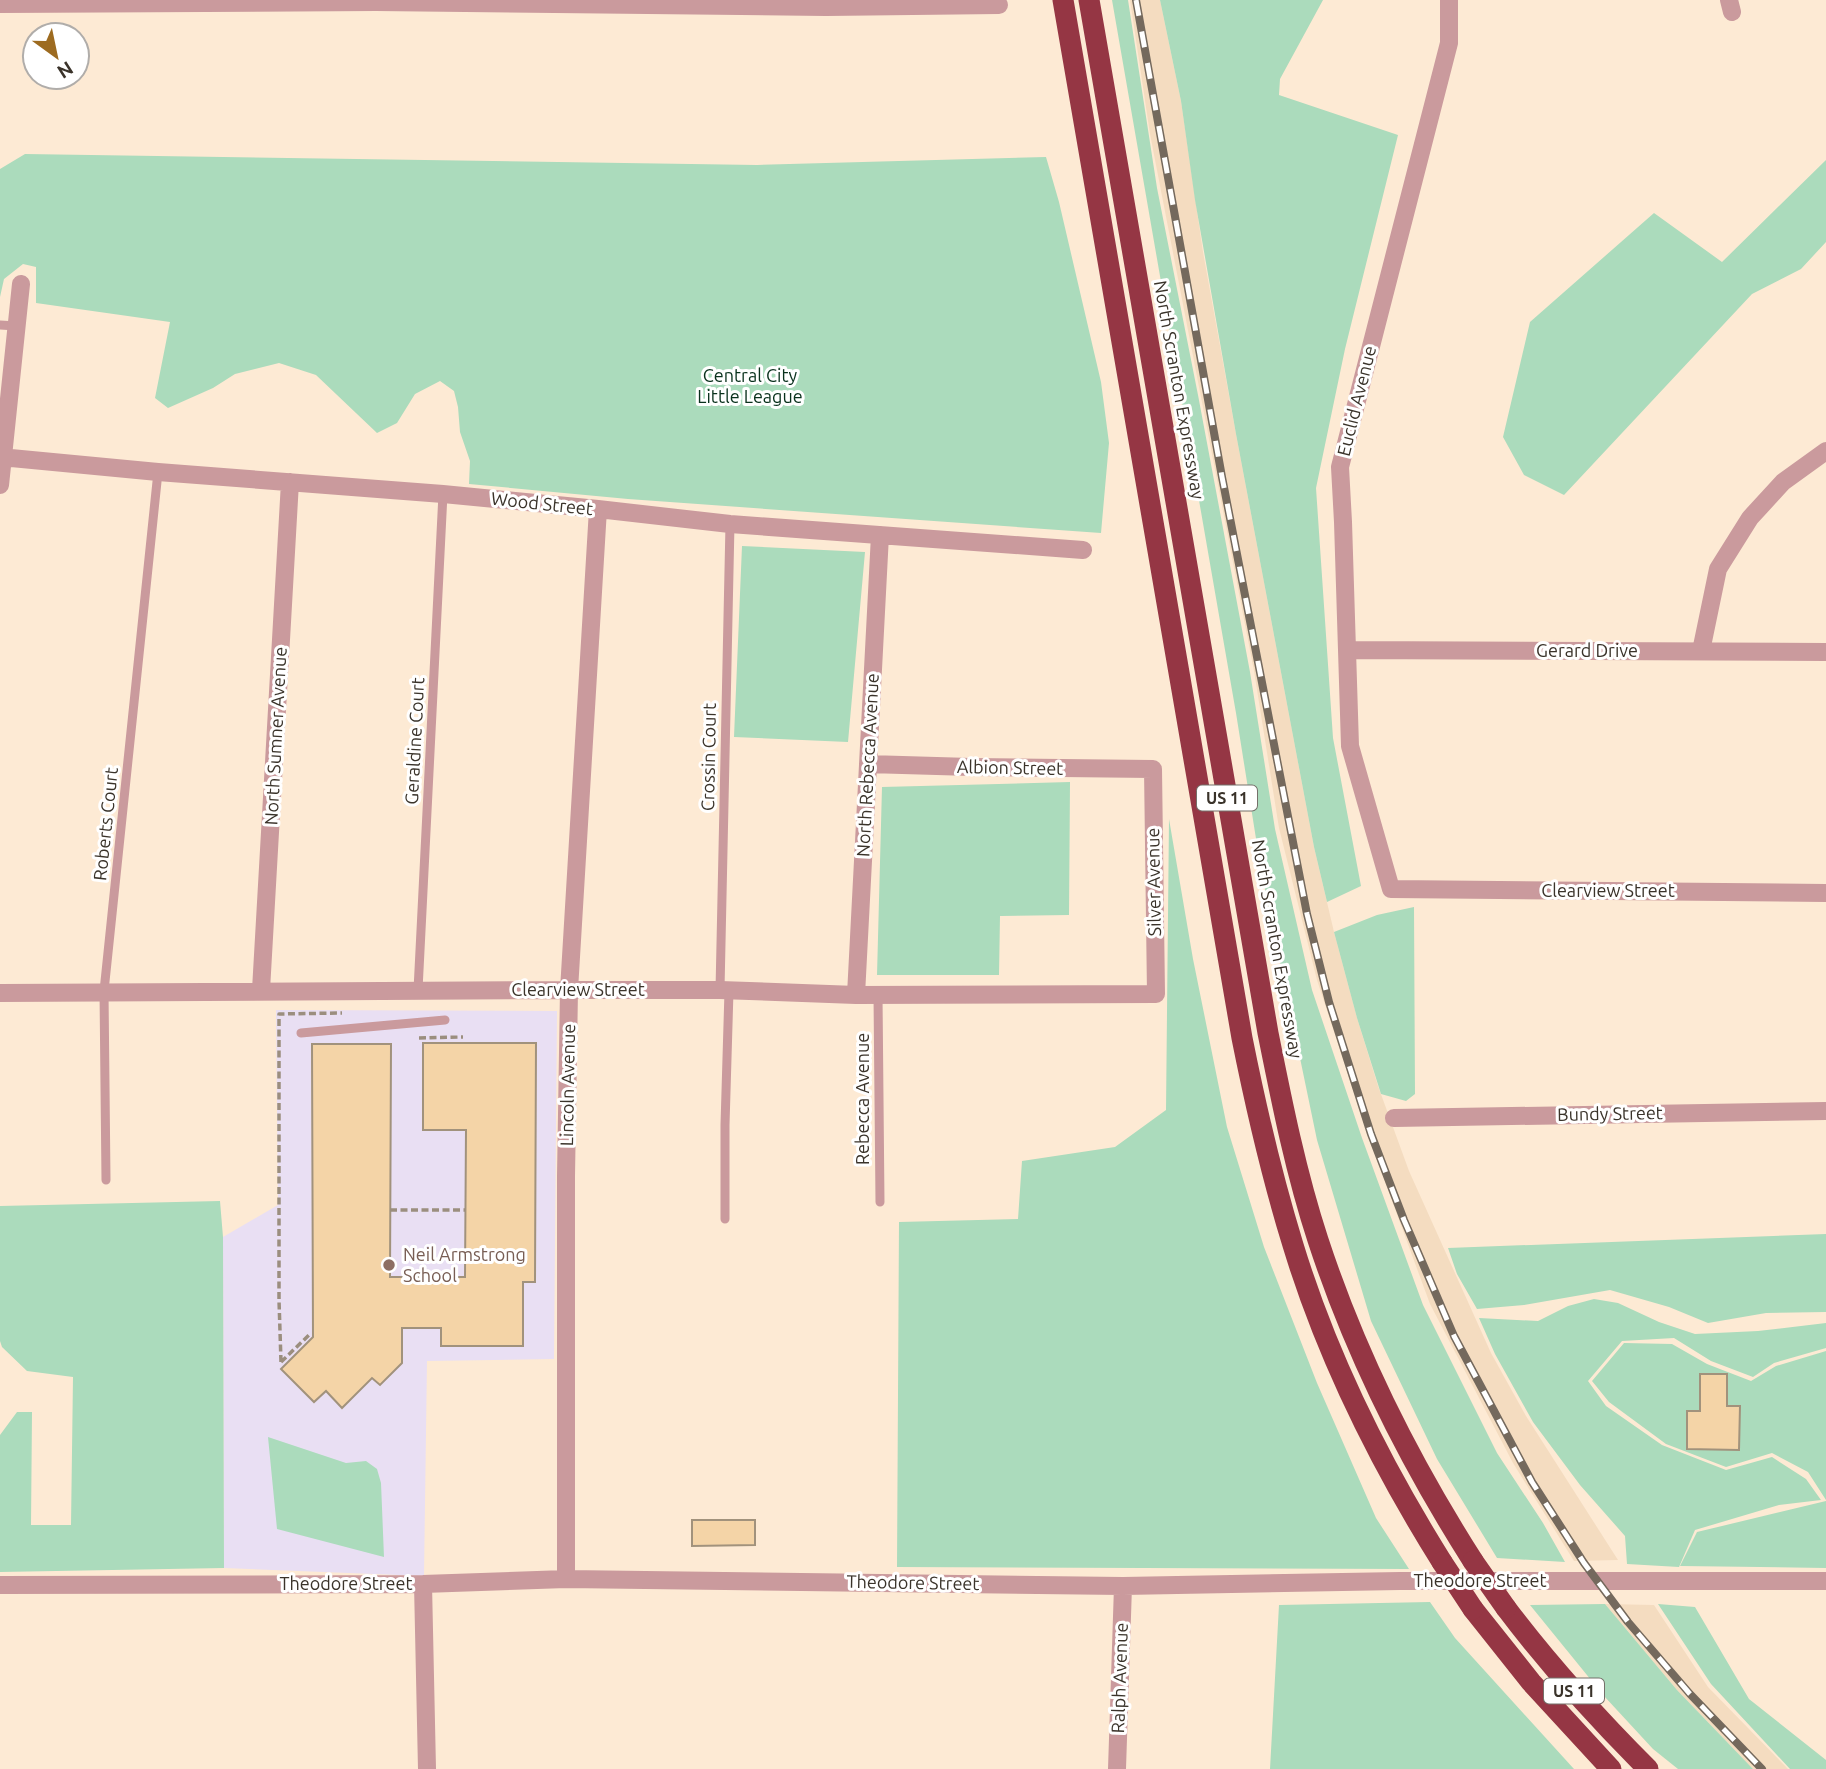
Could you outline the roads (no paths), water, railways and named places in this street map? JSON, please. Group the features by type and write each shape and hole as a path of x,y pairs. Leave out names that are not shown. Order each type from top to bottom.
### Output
{"highway":[{"name":"US 11","path":"1063,0 1242,1038 1265,1145 1293,1247 1349,1392 1390,1475 1442,1562 1473,1609 1531,1682 1611,1769"},
{"name":"North Scranton Expressway","path":"1089,0 1268,1033 1290,1139 1318,1239 1363,1359 1407,1450 1445,1518 1473,1562 1532,1643 1648,1769"}],"street":[{"name":"Euclid Avenue","path":"1391,890 1350,746 1340,467 1449,43 1449,0"},
{"path":"0,4 376,1 827,7 999,5"},
{"path":"0,485 8,326 21,284"},
{"path":"1701,651 1718,569 1751,518 1783,482 1826,451"},
{"name":"Wood Street","path":"1,457 443,494 730,524 1083,550"},
{"name":"North Sumner Avenue","path":"261,990 290,482"},
{"name":"Lincoln Avenue","path":"566,1579 569,989 598,509"},
{"name":"North Rebecca Avenue","path":"856,995 880,534"},
{"name":"Gerard Drive","path":"1347,650 1826,652"},
{"name":"Albion Street","path":"868,764 1153,769"},
{"name":"Silver Avenue","path":"1153,769 1156,995"},
{"name":"Clearview Street","path":"1391,890 1826,893"},
{"name":"Clearview Street","path":"0,993 569,989 724,990 856,995 1156,995"},
{"name":"Bundy Street","path":"1394,1118 1826,1111"},
{"name":"Theodore Street","path":"0,1585 423,1584 566,1579 1123,1586 1399,1581 1826,1581"},
{"path":"423,1584 427,1769"},
{"name":"Ralph Avenue","path":"1117,1769 1123,1586"}],"lane":[{"name":"Roberts Court","path":"106,1180 104,991 158,472"},
{"name":"Geraldine Court","path":"418,990 443,494"},
{"name":"Crossin Court","path":"724,1219 730,524"},
{"name":"Rebecca Avenue","path":"878,995 880,1202"},
{"path":"301,1033 446,1020"}],"railway":[{"path":"1136,0 1222,477 1307,914 1329,1002 1371,1134 1404,1220 1454,1336 1532,1482 1584,1563 1628,1622 1690,1694 1762,1769"}],"place":[{"name":"Neil Armstrong School","path":"389,1265"}],"park label":[{"name":"Central City Little League","path":"750,386"}]}
